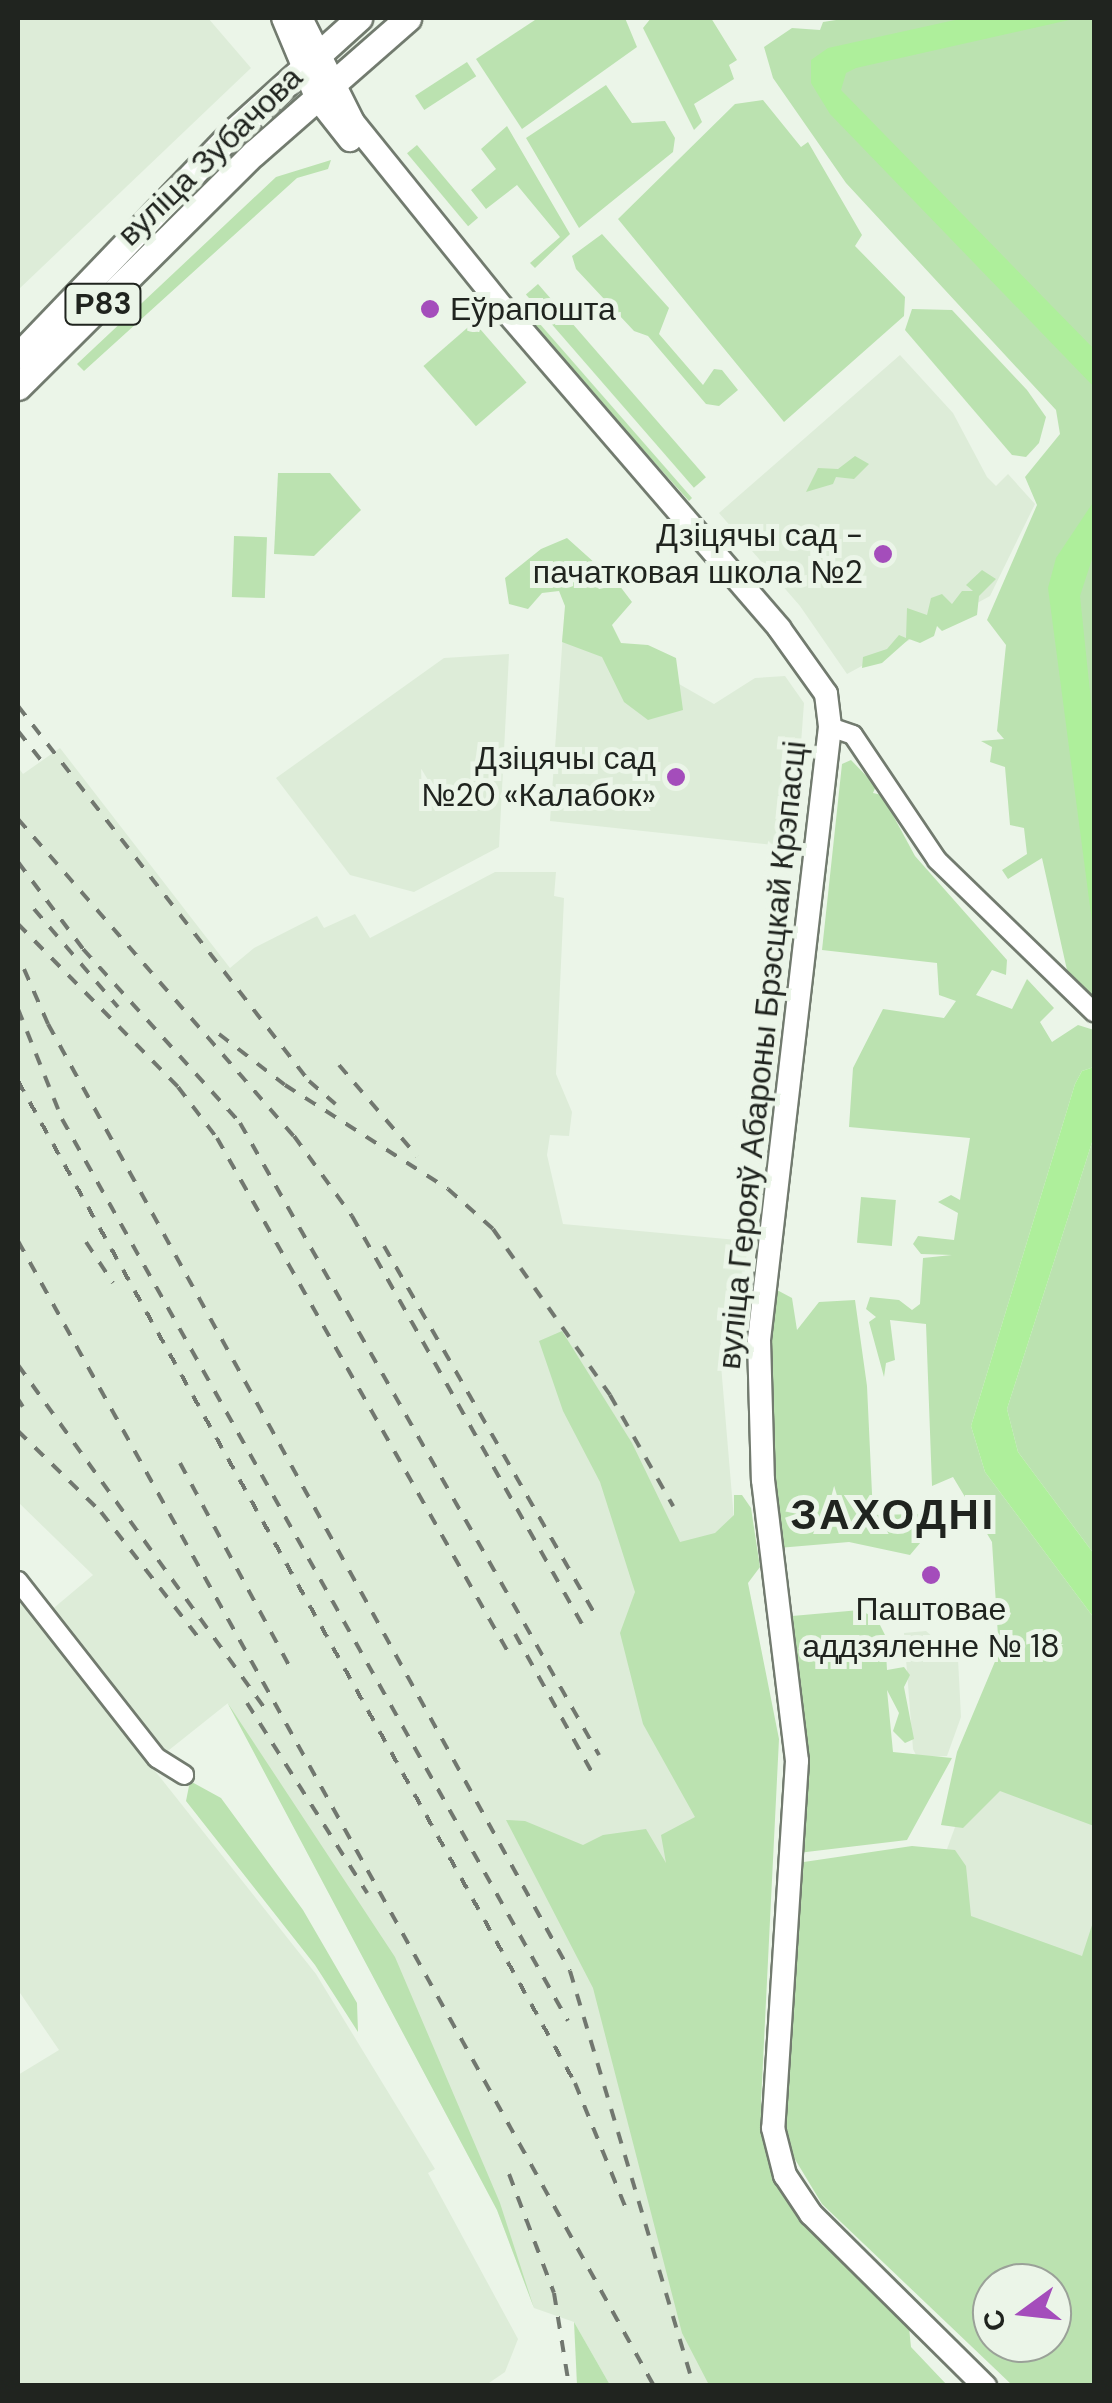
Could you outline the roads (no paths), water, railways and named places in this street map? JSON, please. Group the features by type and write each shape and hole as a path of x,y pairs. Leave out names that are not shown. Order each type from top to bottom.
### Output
{"highway":[{"name":"вуліца Зубачова","path":"18,356 307,61 358,18"},
{"name":"вуліца Зубачова","path":"18,387 323,91 408,18"}],"main road":[{"name":"вуліца Герояў Абароны Брэсцкай Крэпасці","path":"283,18 323,91 408,208 503,308 792,645 826,694 830,726 759,1340 762,1480 797,1761 773,2128 785,2176 803,2204 985,2386"},
{"name":"вуліца Герояў Абароны Брэсцкай Крэпасці","path":"302,18 307,61"}],"street":[{"name":"вуліца Герояў Абароны Брэсцкай Крэпасці","path":"830,726 853,735 938,860 1094,1012"},
{"path":"18,1580 158,1758 184,1774"}],"railway":[{"path":"18,706 309,1081 335,1104"},
{"path":"18,731 44,764"},
{"path":"18,819 294,1136 352,1216 582,1625"},
{"path":"18,862 83,949 240,1123 599,1755"},
{"path":"34,909 118,1007"},
{"path":"18,924 178,1087 217,1138 512,1659"},
{"path":"24,969 48,1024 570,1971 694,2386"},
{"path":"18,1009 62,1119 568,2021"},
{"path":"219,1034 285,1085 448,1189 493,1229 610,1395 673,1506"},
{"path":"339,1065 417,1156"},
{"path":"18,1081 575,2083 625,2206"},
{"path":"18,1241 654,2386"},
{"path":"86,1242 113,1283"},
{"path":"384,1246 595,1615"},
{"path":"18,1365 267,1711"},
{"path":"18,1399 23,1407"},
{"path":"18,1431 101,1512 198,1637"},
{"path":"180,1463 291,1669"},
{"path":"515,1634 595,1778"},
{"path":"247,1703 367,1893"},
{"path":"509,2174 554,2293 569,2386"}],"place":[{"name":"Еўрапошта","path":"430,309"},
{"name":"Дзіцячы сад - пачатковая школа №2","path":"883,554"},
{"name":"Дзіцячы сад №20 «Калабок»","path":"676,777"},
{"name":"Паштовае аддзяленне № 18","path":"931,1575"}],"district":[{"name":"ЗАХОДНІ","path":"893,1515"}]}
